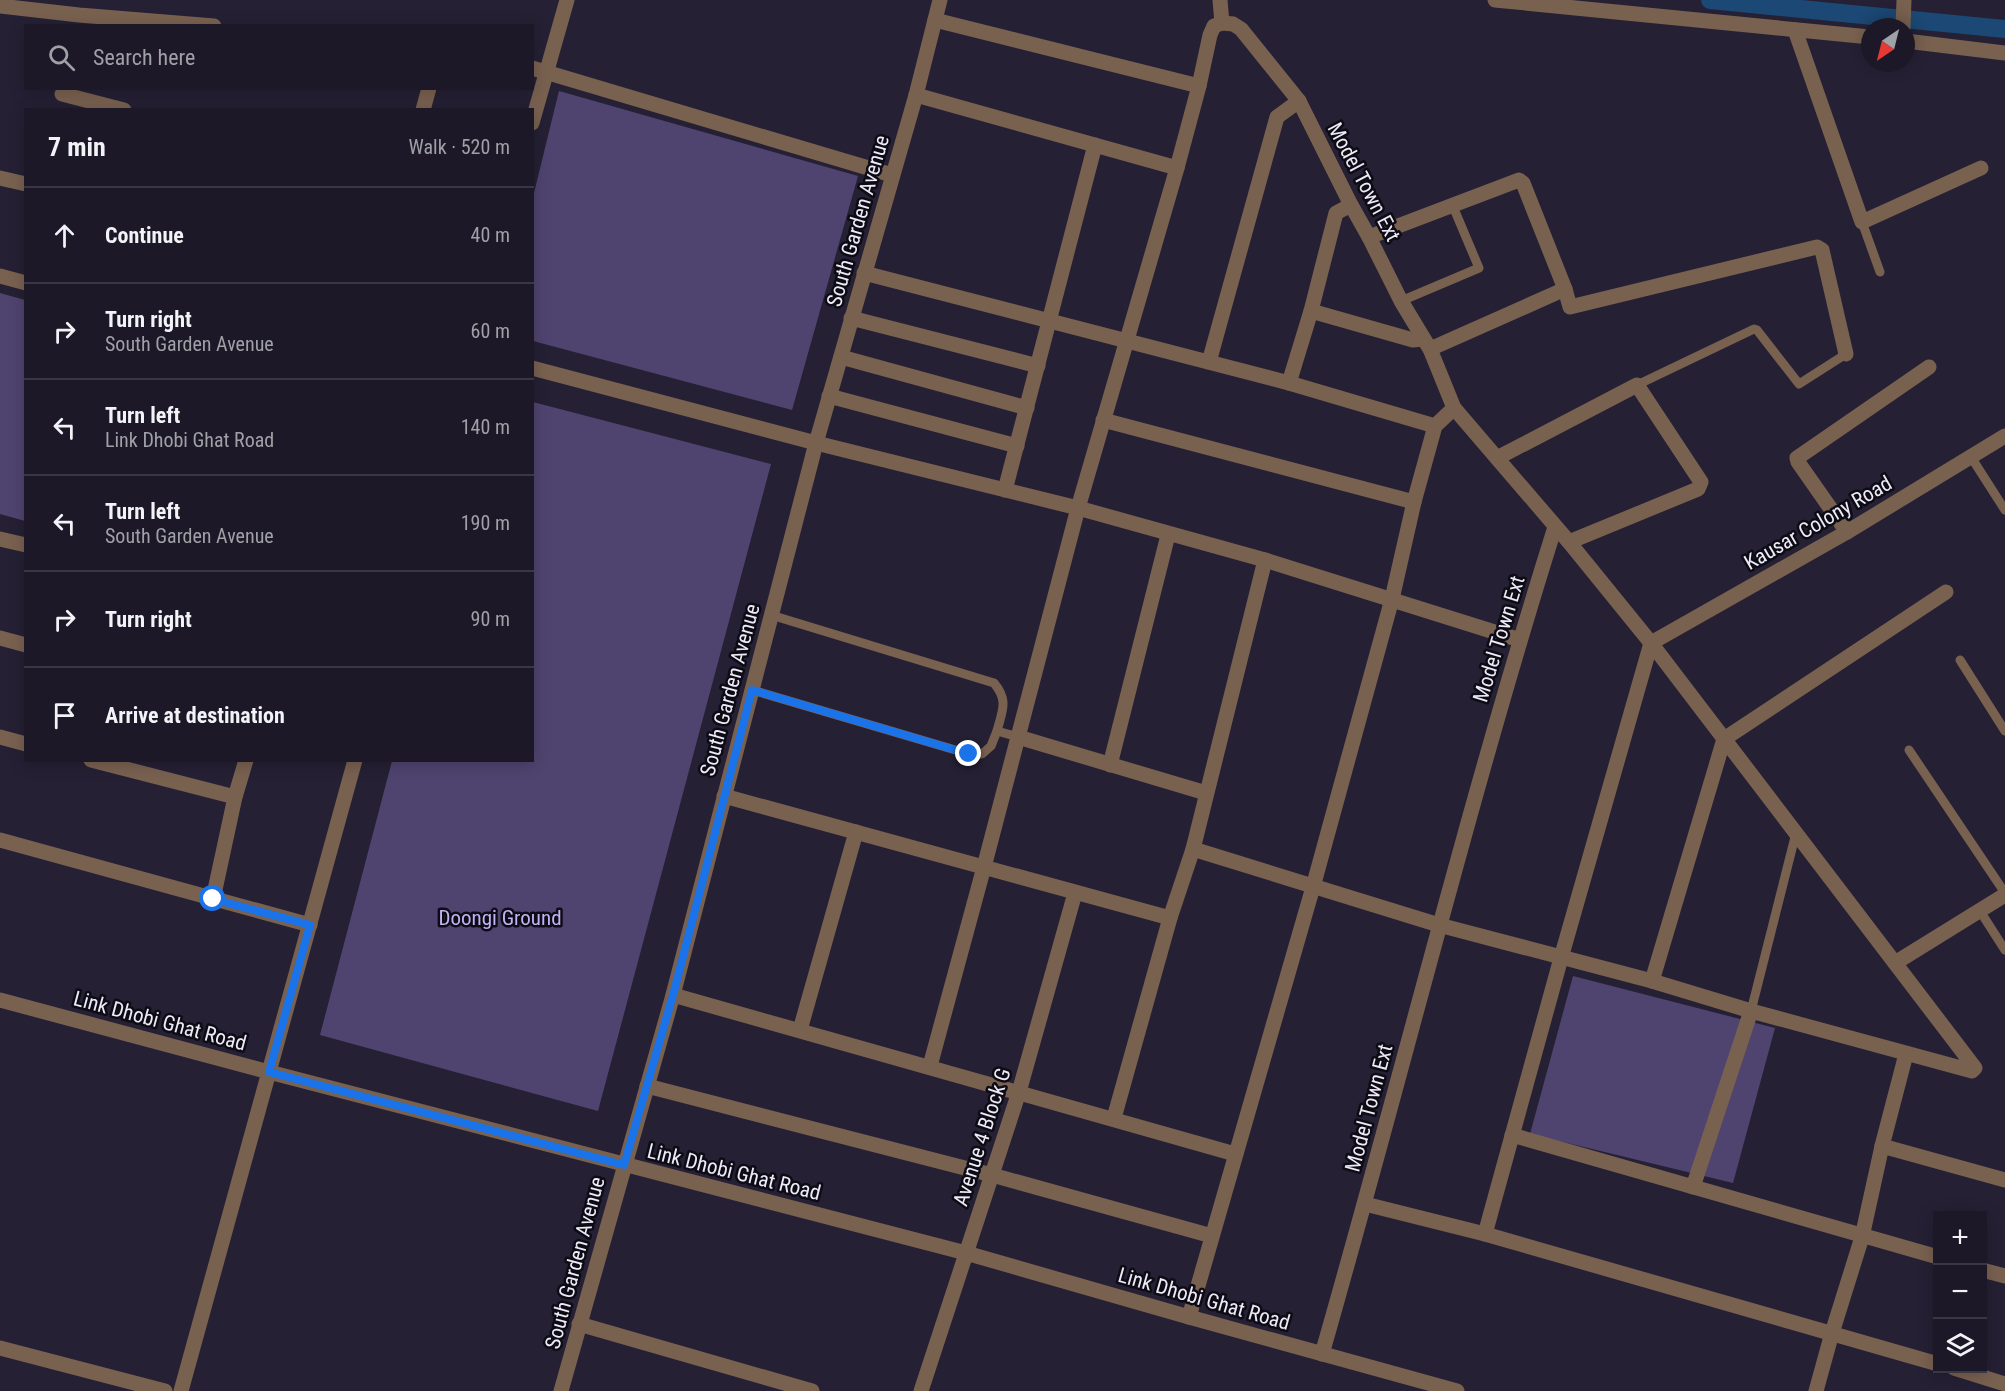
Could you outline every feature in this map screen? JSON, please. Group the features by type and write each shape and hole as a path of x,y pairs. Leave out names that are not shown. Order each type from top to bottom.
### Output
{"street":[{"path":"534,110 540,70 567,0"},
{"name":"South Garden Avenue","path":"561,1391 673,995 816,443 916,95 940,0"},
{"path":"930,1066 1078,508 1177,168 1210,35 1214,26 1222,23 1220,0"},
{"path":"1496,0 1861,36"},
{"path":"1903,18 1904,0"},
{"path":"0,6 78,20 169,24"},
{"path":"935,20 1199,86"},
{"name":"Model Town Ext","path":"1222,23 1233,24 1241,29 1299,101 1401,301 1427,344 1454,408 1555,527 1520,640 1439,925 1365,1204 1322,1354"},
{"path":"1795,30 1862,222 1981,168"},
{"path":"1915,42 2005,53"},
{"path":"540,70 892,175"},
{"path":"424,108 428,90"},
{"path":"58,108 62,91 117,108"},
{"path":"916,95 1177,168"},
{"path":"1209,362 1277,117 1299,101"},
{"path":"1005,490 1095,145"},
{"path":"0,178 24,184"},
{"path":"1369,237 1519,180 1523,183 1570,307 1817,246 1822,250 1846,354"},
{"path":"1289,383 1336,213 1351,205"},
{"path":"864,273 1289,383 1435,426"},
{"path":"0,276 24,282"},
{"path":"1311,310 1427,344 1564,289"},
{"path":"851,318 1038,366"},
{"path":"841,357 1027,408"},
{"path":"1847,532 1797,462 1797,458 1929,367"},
{"path":"534,369 816,443 1078,508 1168,535 1265,560 1520,640"},
{"path":"1497,458 1637,385 1701,482 1700,485 1698,489 1569,542"},
{"path":"829,396 1017,446"},
{"path":"1189,1317 1313,887 1392,599 1414,502 1435,426 1454,408"},
{"path":"1103,420 1414,502"},
{"name":"Kausar Colony Road","path":"1651,643 1847,532 2005,436"},
{"path":"1193,849 1439,925 1652,981 1750,1011 1972,1071 1975,1068 1651,643 1555,527"},
{"path":"1110,765 1168,535"},
{"path":"0,539 24,545"},
{"path":"1114,1118 1170,918 1193,849 1265,560"},
{"path":"1652,981 1724,739 1947,592"},
{"path":"0,638 24,644"},
{"path":"1485,1234 1651,643"},
{"path":"0,737 24,743"},
{"path":"1018,737 1206,794"},
{"path":"99,762 236,797"},
{"path":"213,899 245,762"},
{"path":"181,1391 354,762"},
{"path":"724,796 1170,918"},
{"path":"800,1030 856,832"},
{"path":"0,840 310,925"},
{"name":"Avenue 4 Block G","path":"921,1391 1019,1092 1075,893"},
{"path":"1894,963 2005,894"},
{"path":"673,995 1235,1154"},
{"name":"Link Dhobi Ghat Road","path":"0,1000 966,1253 1456,1391"},
{"path":"1693,1187 1750,1011"},
{"path":"1816,1391 1862,1237 1882,1146 1906,1054"},
{"path":"647,1086 992,1175 1212,1236"},
{"path":"1512,1135 1933,1256"},
{"path":"1882,1146 2005,1180"},
{"path":"1365,1204 1485,1234 1933,1363"},
{"path":"1987,1271 2005,1276"},
{"path":"579,1324 812,1391"},
{"path":"0,1348 165,1391"},
{"path":"1971,1373 2005,1383"}],"lane":[{"path":"1401,301 1479,268 1452,204"},
{"path":"1862,222 1880,272"},
{"path":"1637,385 1754,329 1799,384 1844,358 1846,354"},
{"path":"1971,457 2005,510"},
{"path":"752,690 969,754 982,754 991,746 1004,704 1002,693 994,683 771,615"},
{"path":"1960,660 2005,731"},
{"path":"997,731 1018,737"},
{"path":"1909,750 2005,894"},
{"path":"1750,1011 1796,833"},
{"path":"1980,911 2005,950"}],"green space":[{"path":"559,91 858,176 792,410 534,341 534,193"},
{"path":"0,293 24,300 24,521 0,514"},
{"name":"Doongi Ground","path":"534,402 771,464 598,1111 320,1035 392,762 534,762"},
{"path":"1573,976 1775,1028 1733,1183 1530,1134"}],"waterway":[{"path":"1710,0 2005,29"}],"route":[{"path":"213,899 310,925 269,1072 624,1165 673,995 752,690 969,754"}]}
